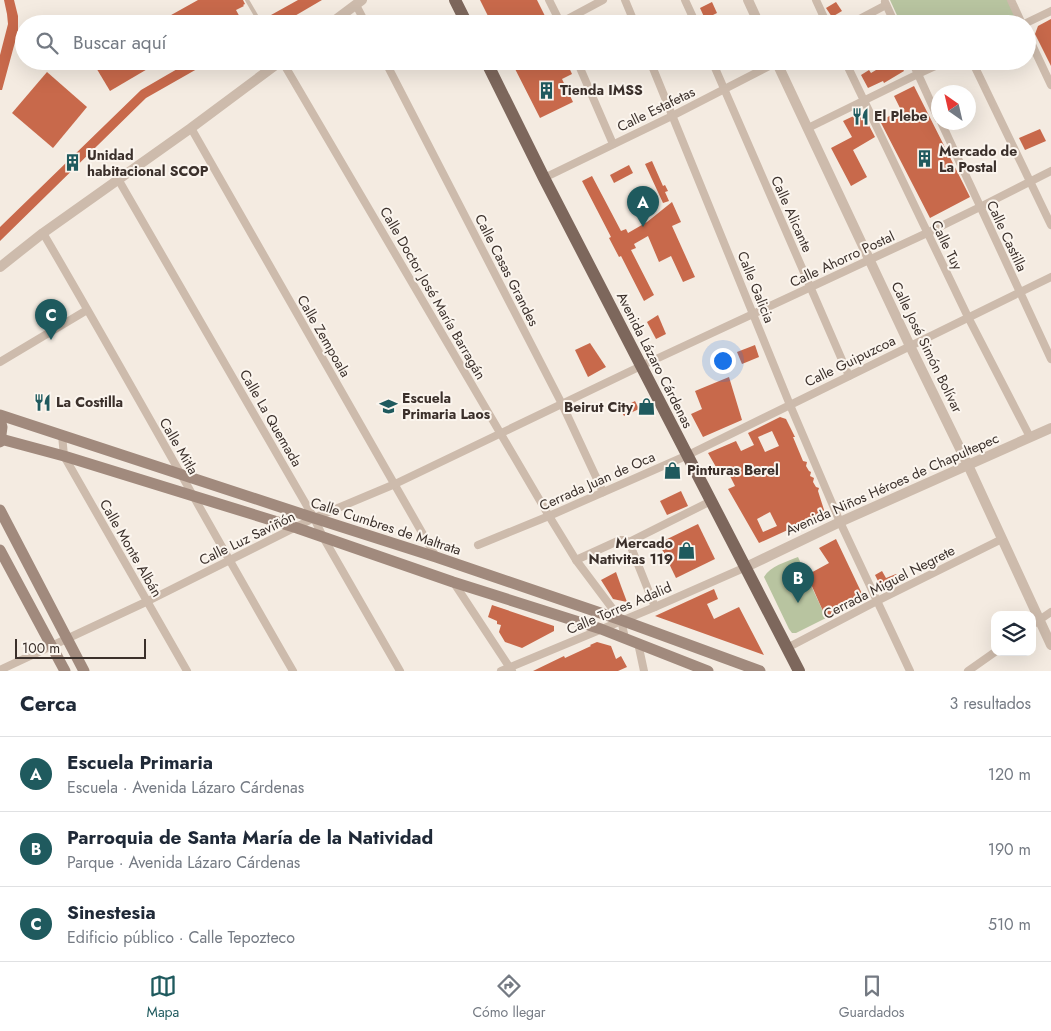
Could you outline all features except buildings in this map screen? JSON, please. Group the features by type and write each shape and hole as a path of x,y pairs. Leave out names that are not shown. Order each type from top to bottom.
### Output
{"main road":[{"path":"455,0 462,15"},
{"name":"Avenida Lázaro Cárdenas","path":"490,70 544,178 799,671"},
{"name":"Calle Cumbres de Maltrata","path":"0,415 436,557 622,620 760,671"},
{"path":"0,419 2,427 1,441 64,456 297,528 453,582 602,629 708,671"},
{"path":"0,510 84,671"},
{"path":"0,550 65,671"}],"street":[{"path":"549,0 556,15"},
{"path":"575,15 603,0"},
{"path":"625,0 631,15"},
{"path":"686,0 692,15"},
{"path":"748,0 755,15"},
{"path":"816,0 823,15"},
{"path":"1011,0 1018,15"},
{"path":"342,15 359,2 363,15"},
{"path":"864,15 885,2 891,15"},
{"path":"1036,18 1051,11"},
{"path":"1036,53 1051,85"},
{"path":"0,267 269,70"},
{"name":"Calle Doctor José María Barragán","path":"286,70 549,516 576,560 622,620 625,638"},
{"name":"Calle Casas Grandes","path":"390,70 562,404 603,492"},
{"path":"581,70 613,144"},
{"name":"Calle Galicia","path":"654,70 790,405 840,522 910,671"},
{"name":"Calle Alicante","path":"716,70 849,376"},
{"name":"Calle Estafetas","path":"544,178 761,70"},
{"name":"Calle José Simón Bolívar","path":"781,70 968,465 1002,539 1031,611"},
{"name":"Calle Tuy","path":"849,70 968,317 1030,437"},
{"path":"916,70 931,103"},
{"path":"808,128 927,70"},
{"path":"976,70 1051,225"},
{"name":"Calle Zempoala","path":"191,128 436,557"},
{"name":"Calle Castilla","path":"944,130 1051,359"},
{"name":"Calle Ahorro Postal","path":"642,366 928,233 1051,170"},
{"name":"Calle La Quemada","path":"118,179 400,671"},
{"name":"Calle Mitla","path":"43,234 293,671"},
{"name":"Calle Guipuzcoa","path":"688,455 1051,277"},
{"path":"0,362 86,310"},
{"name":"Calle Luz Saviñón","path":"0,670 148,601 314,518 395,484 642,366"},
{"name":"Avenida Niños Héroes de Chapultepec","path":"746,567 840,522 1051,428"},
{"name":"Calle Monte Albán","path":"62,435 64,456 187,671"},
{"name":"Cerrada Juan de Oca","path":"478,546 688,455"},
{"path":"576,560 620,540 629,542 711,501"},
{"name":"Cerrada Miguel Negrete","path":"787,648 1002,539"},
{"path":"629,542 655,607"},
{"name":"Calle Torres Adalid","path":"507,670 746,567"},
{"path":"453,582 507,670"},
{"path":"1036,623 1051,612"},
{"name":"Calle José Simón Bolívar","path":"1036,623 1051,645"},
{"path":"638,643 644,671"},
{"path":"968,671 991,655"}],"lane":[{"path":"247,0 256,15"}],"green space":[{"path":"890,0 1009,0 1016,15 897,15"},
{"path":"798,557 826,618 796,633 792,633 764,577 774,567"}],"place":[{"name":"Tienda IMSS","path":"546,90"},
{"name":"El Plebe","path":"860,116"},
{"name":"Mercado de La Postal","path":"925,159"},
{"name":"Unidad habitacional SCOP","path":"73,163"},
{"name":"Escuela Primaria","path":"643,227"},
{"name":"Sinestesia","path":"51,340"},
{"name":"La Costilla","path":"42,402"},
{"name":"Escuela Primaria Laos","path":"388,406"},
{"name":"Beirut City","path":"647,407"},
{"name":"Pinturas Berel","path":"673,470"},
{"name":"Mercado Nativitas 119","path":"687,551"},
{"name":"Parroquia de Santa María de la Natividad","path":"798,603"}]}
